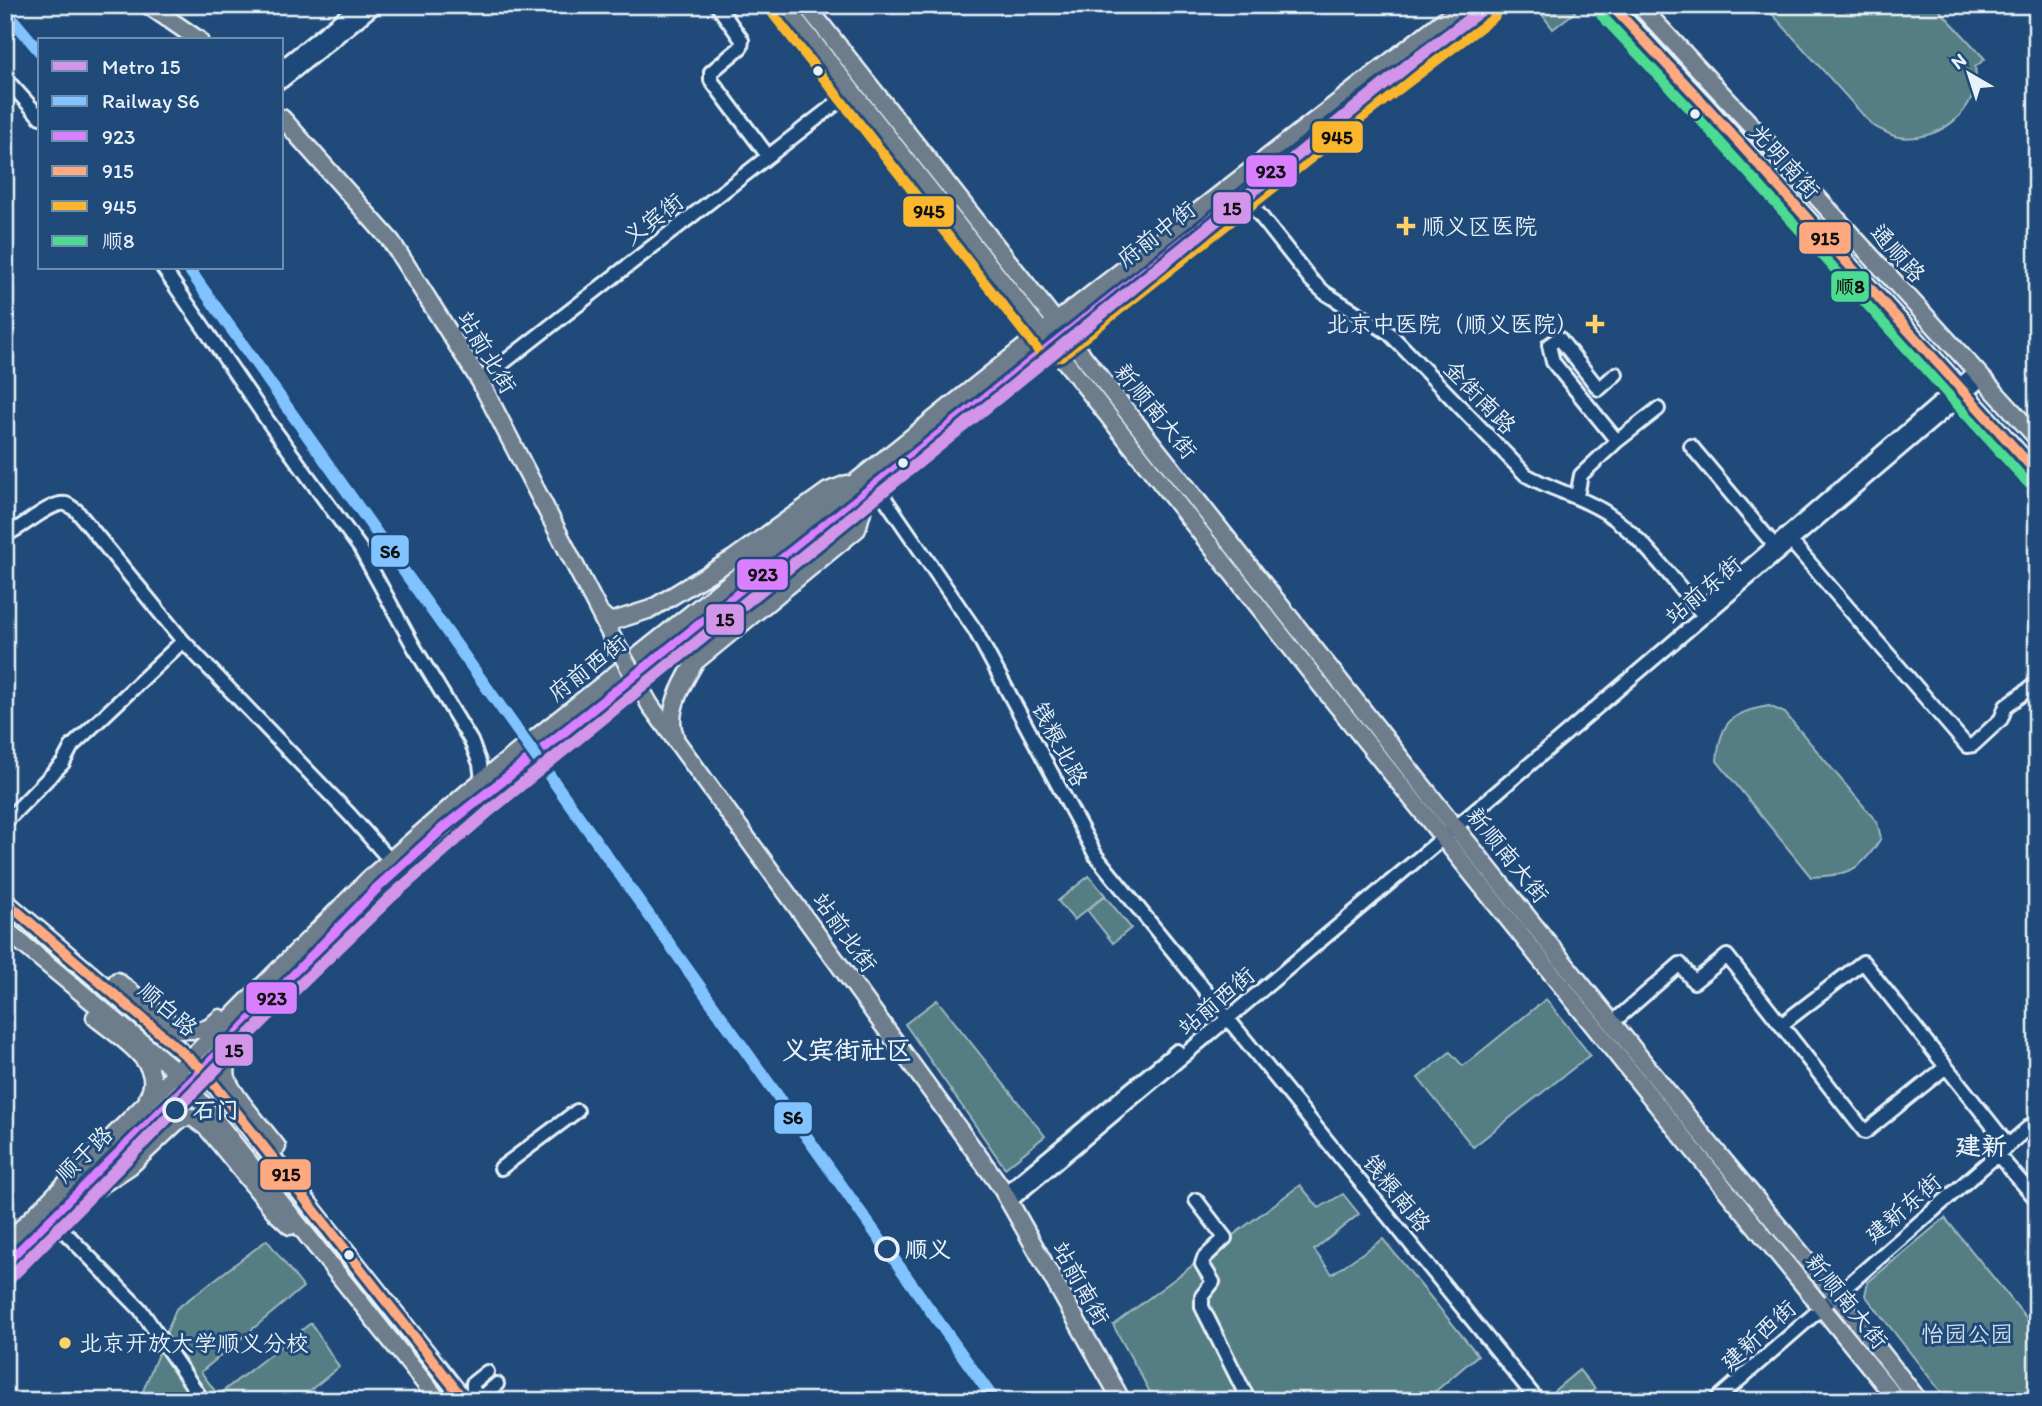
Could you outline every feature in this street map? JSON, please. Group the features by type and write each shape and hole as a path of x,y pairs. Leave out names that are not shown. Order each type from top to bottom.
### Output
{"main road":[{"path":"148,5 196,38"},
{"name":"新顺南大街","path":"784,5 1047,339 1447,829 1612,1023 1828,1301 1898,1401"},
{"name":"新顺南大街","path":"806,5 1061,328 1682,1136 1919,1401"},
{"name":"府前中街","path":"1047,339 1463,5"},
{"name":"府前中街","path":"1061,328 1243,194 1487,5"},
{"name":"光明南街","path":"1611,5 1713,113 2037,473"},
{"name":"通顺路","path":"1639,5 2037,439"},
{"name":"站前北街","path":"284,120 391,241 480,381 611,637 650,705 1005,1194"},
{"name":"府前西街","path":"286,972 451,821 1047,339"},
{"path":"598,611 610,622 651,609 733,559 828,491 867,485 857,529 695,662 673,712 671,723 679,744"},
{"name":"府前西街","path":"190,1071 286,972 389,859 482,780 867,485"},
{"name":"顺白路","path":"5,901 62,947 190,1071 313,1209 468,1397"},
{"name":"顺白路","path":"5,929 44,962 190,1071 320,1250 439,1401"},
{"path":"62,947 88,959 179,1030 190,1032 210,1027 262,977 286,972 274,1009 233,1051 227,1065 227,1077 233,1089 301,1177 313,1209"},
{"path":"44,962 64,992 137,1053 150,1068 154,1079 153,1088 130,1121"},
{"name":"顺于路","path":"5,1245 130,1121 190,1071"},
{"name":"顺于路","path":"5,1265 190,1071"},
{"path":"54,1216 120,1173 180,1119 192,1117 207,1128 276,1213 320,1250"},
{"name":"站前南街","path":"1005,1194 1122,1401"}],"street":[{"path":"284,65 359,5"},
{"path":"284,79 376,5"},
{"path":"717,5 742,40 741,47 711,72 711,80 768,156"},
{"path":"5,78 38,115"},
{"name":"义宾街","path":"480,381 852,91"},
{"name":"金街南路","path":"1243,194 1311,280 1325,293 1389,332 1526,475 1577,496 1606,512 1630,532 1699,610"},
{"path":"164,270 267,420 360,548 471,741 480,764 482,780"},
{"path":"1616,374 1599,388 1559,338 1549,345 1553,362 1617,441"},
{"name":"站前东街","path":"1447,829 1979,375"},
{"path":"1577,496 1581,475 1617,441 1658,409"},
{"path":"1691,446 1774,545"},
{"name":"钱粮北路","path":"867,485 975,630 1096,856 1226,1015"},
{"path":"5,535 16,531 53,506 66,504 76,510 183,641 389,859"},
{"path":"1788,539 1967,746 1973,745 2001,719 2006,706 2037,683"},
{"name":"站前东街","path":"1447,829 1774,545 1788,539"},
{"path":"5,822 63,763 72,746 183,641"},
{"name":"站前西街","path":"1005,1194 1226,1015 1447,829"},
{"path":"1612,1023 1680,964 1694,982 1727,956 1865,1132 1946,1068"},
{"path":"1782,1025 1863,962 2008,1145"},
{"name":"钱粮南路","path":"1226,1015 1538,1401"},
{"path":"501,1168 577,1111"},
{"name":"建新东街","path":"1828,1301 2037,1120"},
{"path":"1997,1154 2037,1200"},
{"path":"1196,1200 1225,1238 1202,1264 1213,1282 1202,1296 1202,1307 1249,1401"},
{"path":"54,1216 140,1309 203,1401"},
{"name":"建新西街","path":"1715,1401 1828,1301"},
{"path":"487,1372 473,1383 468,1397 483,1396 497,1384"}],"green space":[{"path":"1535,5 1579,5 1574,9 1575,12 1553,29"},
{"path":"1766,5 1935,5 1985,59 1975,67 1972,97 1965,110 1942,129 1928,135 1895,136 1873,126"},
{"path":"1769,706 1785,713 1877,822 1881,838 1867,858 1852,869 1835,875 1811,877 1717,761 1721,737 1730,721 1745,712"},
{"path":"1089,876 1105,895 1074,920 1058,901"},
{"path":"1105,896 1131,928 1113,943 1087,910"},
{"path":"1546,999 1590,1055 1473,1147 1418,1078 1450,1052 1463,1066"},
{"path":"937,1000 1045,1136 1005,1168 905,1024"},
{"path":"1300,1185 1319,1208 1343,1194 1359,1214 1314,1250 1332,1274 1383,1239 1478,1355 1424,1401 1155,1401 1113,1325"},
{"name":"怡园公园","path":"1945,1218 2037,1331 2037,1401 1948,1401 1865,1295 1868,1282"},
{"path":"267,1240 303,1287 201,1372 218,1395 311,1323 339,1367 297,1401 139,1401 176,1309"},
{"path":"1579,1370 1595,1389 1581,1401 1553,1401 1549,1395"}],"metro line":[{"name":"15","path":"5,1283 263,1021 391,897 489,811 1412,62 1488,5"}],"rail line":[{"name":"S6","path":"5,10 38,50"},
{"name":"S6","path":"189,270 995,1401"}],"transit line":[{"name":"923","path":"5,1265 203,1070 377,888 443,828 1360,101 1487,5"},
{"name":"915","path":"1611,5 2037,473"},
{"name":"945","path":"773,14 1041,354 1052,359 1061,356 1369,112 1495,16"},
{"name":"顺8","path":"1601,15 1693,112 2027,482"},
{"name":"915","path":"5,901 203,1070 465,1401"}],"place":[{"name":"顺义区医院","path":"1406,226"},
{"name":"北京中医院（顺义医院）","path":"1595,324"},
{"name":"石门","path":"175,1110"},
{"name":"顺义","path":"887,1249"},
{"name":"北京开放大学顺义分校","path":"65,1343"}],"district":[{"name":"义宾街社区","path":"847,1050"},
{"name":"建新","path":"1981,1146"}]}
